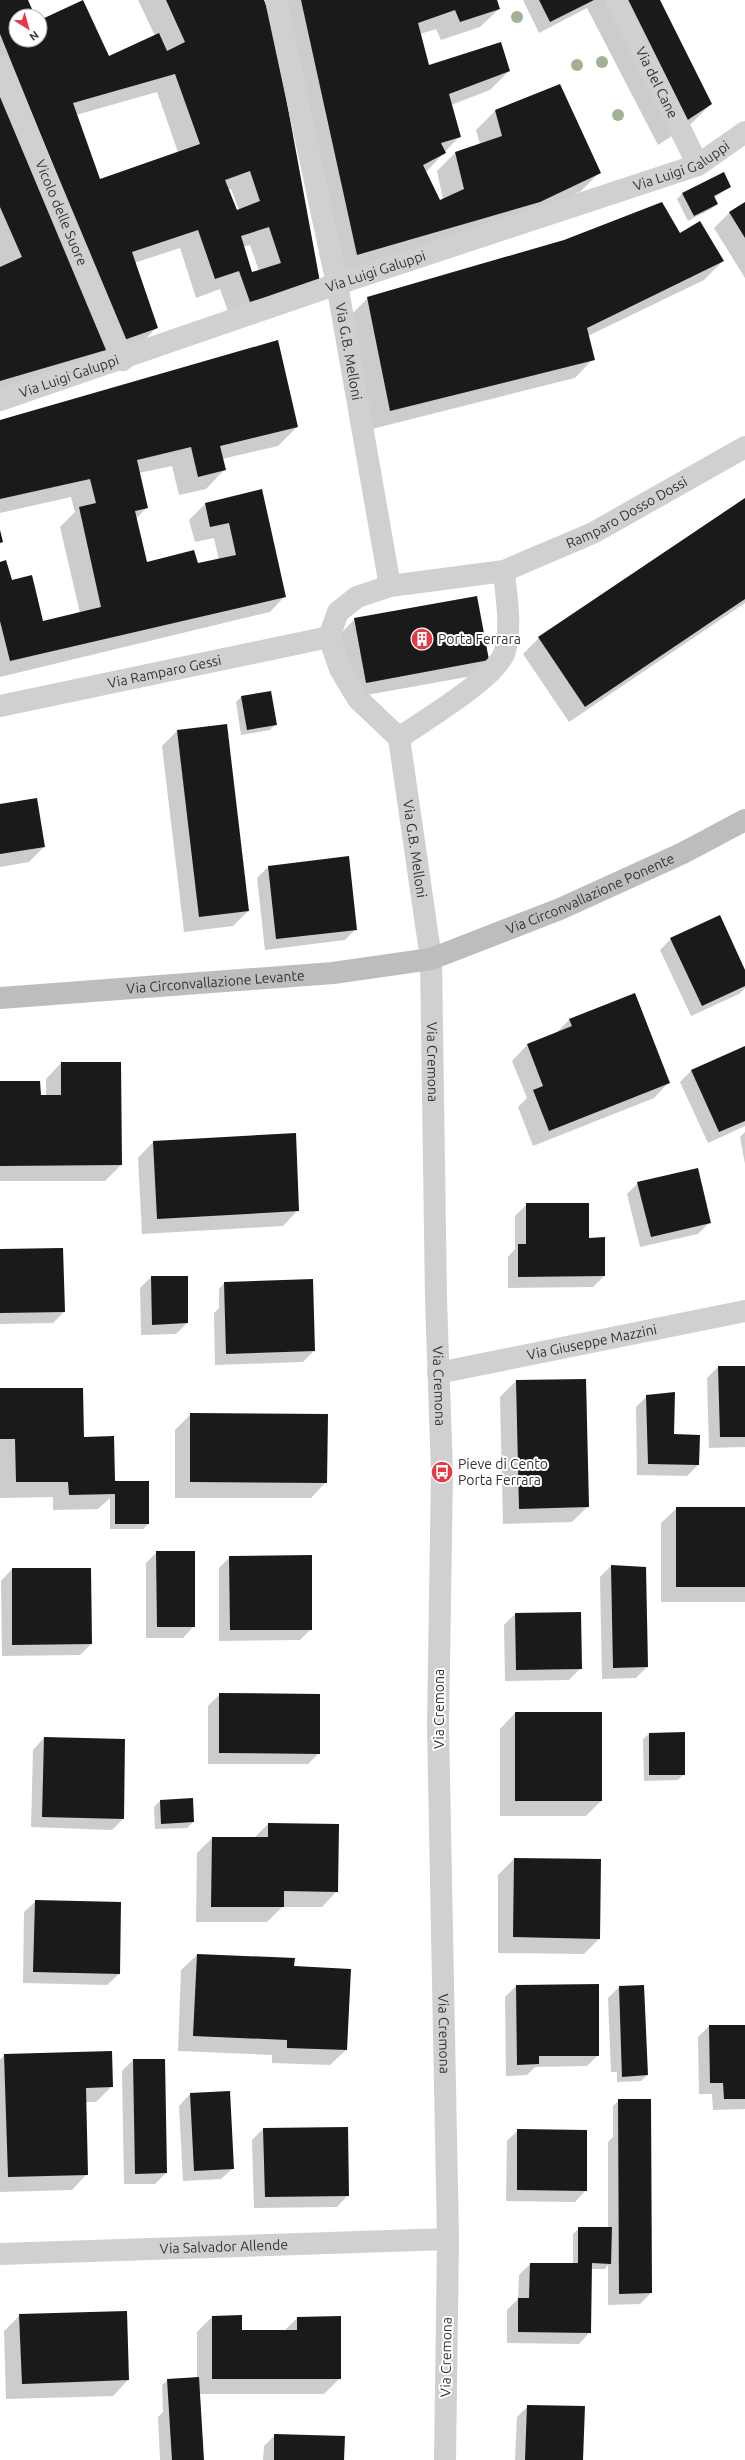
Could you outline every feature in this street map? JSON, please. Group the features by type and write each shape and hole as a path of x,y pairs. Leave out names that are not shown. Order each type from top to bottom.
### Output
{"main road":[{"name":"Via Circonvallazione Ponente","path":"430,959 560,909 683,853 745,820"},
{"name":"Via Circonvallazione Levante","path":"0,998 333,973 430,959"}],"street":[{"name":"Via G.B. Melloni","path":"276,0 337,284 390,586"},
{"name":"Via del Cane","path":"616,0 698,165"},
{"name":"Vicolo delle Suore","path":"0,66 123,360"},
{"name":"Via Luigi Galuppi","path":"0,400 123,360 337,284 698,165 745,132"},
{"name":"Ramparo Dosso Dossi","path":"329,637 338,612 358,597 390,586 504,571 593,533 745,447"},
{"path":"329,637 340,669 358,699 399,738 484,678 505,652 508,628 504,571"},
{"name":"Via Ramparo Gessi","path":"0,706 329,637"},
{"name":"Via G.B. Melloni","path":"399,738 430,959"},
{"name":"Via Cremona","path":"430,959 438,1373 442,1472 438,1726 448,2239 445,2460"},
{"name":"Via Giuseppe Mazzini","path":"438,1373 745,1311"},
{"name":"Via Salvador Allende","path":"0,2254 448,2239"}],"building":[{"path":"0,0 28,0 32,8 8,8 8,48 48,48 48,16 83,0 109,56 159,33 167,51 185,42 166,0 264,0 272,21 320,282 250,302 239,271 215,279 198,230 132,252 158,328 124,340 0,34","holes":["175,74 200,144 100,179 73,103","250,171 260,201 237,210 225,180","269,227 281,263 252,272 241,236"]},
{"path":"301,0 497,0 500,9 460,22 455,10 418,23 429,65 501,42 510,71 449,94 461,137 441,143 446,153 423,165 440,200 464,189 455,152 502,136 495,110 560,84 601,173 540,202 357,255"},
{"path":"539,0 594,0 550,22"},
{"path":"611,0 660,0 712,104 677,127"},
{"path":"0,97 106,350 0,381 0,267 22,257 0,207"},
{"path":"724,172 731,187 714,196 718,204 694,216 682,193"},
{"path":"662,202 680,233 700,221 724,261 587,328 595,360 390,411 367,297 564,240"},
{"path":"745,202 745,238 729,212"},
{"path":"278,340 298,427 220,446 226,470 198,477 191,447 137,460 148,508 135,511 147,562 194,550 198,563 236,555 229,523 210,527 205,503 262,489 286,597 10,661 0,621 0,562 6,560 12,580 32,575 43,621 101,607 79,507 96,503 90,479 0,499 0,420"},
{"path":"745,498 745,599 585,707 538,637"},
{"path":"0,530 3,542 0,543"},
{"name":"Porta Ferrara","path":"477,596 489,660 366,683 354,618"},
{"path":"271,691 277,725 247,730 241,696"},
{"path":"227,724 249,911 199,917 177,730"},
{"path":"37,798 45,847 0,854 0,804"},
{"path":"349,856 357,930 276,939 268,866"},
{"path":"720,915 745,970 745,986 702,1006 670,938"},
{"path":"635,993 670,1083 549,1131 533,1090 543,1086 527,1044 572,1026 569,1019"},
{"path":"745,1046 745,1121 719,1132 691,1070"},
{"path":"61,1062 121,1062 122,1165 0,1166 0,1081 40,1081 41,1095 61,1095"},
{"path":"296,1133 299,1211 157,1219 153,1141"},
{"path":"698,1168 711,1223 651,1237 637,1182"},
{"path":"526,1203 589,1203 589,1238 605,1237 605,1276 518,1277 518,1244 526,1244"},
{"path":"63,1248 65,1312 0,1313 0,1249"},
{"path":"151,1276 188,1276 188,1323 152,1325"},
{"path":"313,1279 315,1351 226,1354 224,1282"},
{"path":"718,1366 745,1366 745,1437 720,1437"},
{"path":"586,1379 589,1507 519,1509 516,1380"},
{"path":"0,1388 83,1388 84,1437 114,1436 115,1481 149,1481 149,1524 115,1524 115,1494 69,1495 68,1482 16,1482 15,1439 0,1439"},
{"path":"675,1392 674,1434 700,1435 699,1465 648,1464 646,1395"},
{"path":"190,1413 328,1414 327,1483 190,1482"},
{"path":"676,1507 745,1507 745,1587 676,1587"},
{"path":"156,1551 195,1551 195,1627 157,1627"},
{"path":"312,1555 312,1630 230,1630 229,1556"},
{"path":"611,1565 646,1567 648,1667 613,1668"},
{"path":"12,1568 91,1568 92,1644 12,1645"},
{"path":"581,1612 582,1669 516,1670 515,1613"},
{"path":"219,1693 320,1694 320,1754 219,1753"},
{"path":"515,1712 602,1712 602,1801 515,1801"},
{"path":"685,1732 685,1775 649,1775 649,1733"},
{"path":"44,1737 125,1739 124,1819 42,1817"},
{"path":"193,1798 194,1822 161,1824 160,1800"},
{"path":"268,1823 339,1824 338,1892 284,1891 284,1907 211,1907 212,1837 268,1837"},
{"path":"514,1858 601,1859 600,1939 513,1937"},
{"path":"35,1900 121,1902 120,1974 33,1972"},
{"path":"197,1954 295,1958 294,1966 351,1969 347,2050 287,2048 287,2040 193,2036"},
{"path":"599,1984 599,2056 539,2056 539,2064 517,2065 516,1985"},
{"path":"644,1985 648,2075 622,2077 619,1986"},
{"path":"709,2025 745,2025 745,2099 724,2099 723,2083 710,2083"},
{"path":"112,2051 113,2087 86,2088 88,2175 8,2177 4,2054"},
{"path":"133,2059 165,2059 167,2173 135,2174"},
{"path":"230,2091 234,2169 194,2171 190,2093"},
{"path":"618,2099 651,2099 652,2293 619,2294"},
{"path":"348,2127 349,2196 265,2197 263,2128"},
{"path":"517,2129 587,2130 587,2191 517,2190"},
{"path":"578,2227 612,2227 611,2264 592,2263 591,2333 518,2332 518,2298 529,2298 530,2263 578,2263"},
{"path":"127,2311 129,2380 22,2384 19,2314"},
{"path":"242,2315 242,2330 297,2330 297,2317 341,2316 341,2379 212,2379 212,2316"},
{"path":"199,2377 204,2460 172,2460 167,2379"},
{"path":"527,2405 585,2406 583,2460 525,2460"},
{"path":"274,2434 345,2436 344,2460 274,2460"}],"place":[{"name":"Porta Ferrara","path":"422,639"},
{"name":"Pieve di Cento Porta Ferrara","path":"442,1472"}]}
